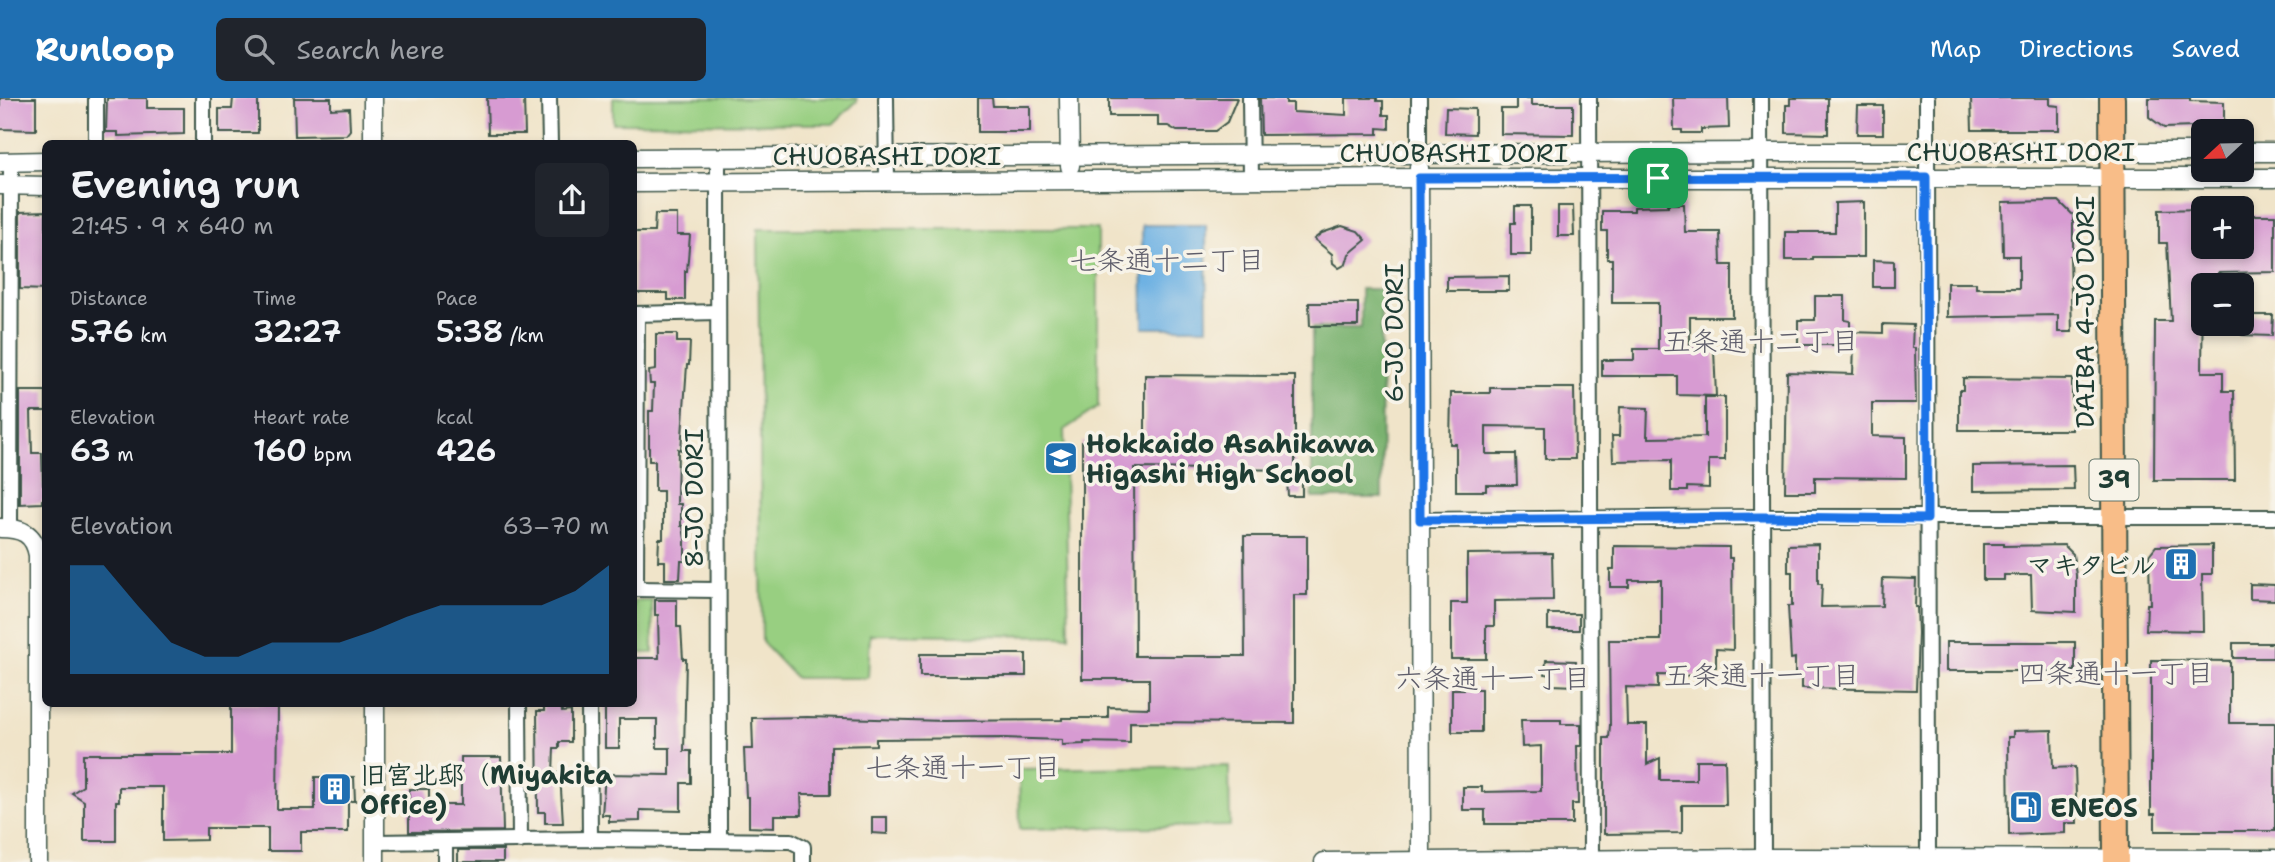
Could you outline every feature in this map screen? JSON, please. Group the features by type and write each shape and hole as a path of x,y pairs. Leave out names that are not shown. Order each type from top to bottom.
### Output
{"highway":[{"name":"DAIBA 4-JO DORI","path":"2112,98 2116,860"}],"street":[{"path":"96,98 96,140"},
{"path":"203,98 203,140"},
{"path":"373,98 373,140"},
{"path":"549,98 550,140"},
{"path":"886,98 887,181"},
{"path":"1069,98 1070,180"},
{"path":"1250,98 1251,179"},
{"name":"6-JO DORI","path":"1419,98 1421,862"},
{"path":"1589,98 1591,861"},
{"path":"1761,98 1763,860"},
{"path":"1927,98 1928,861"},
{"name":"CHUOBASHI DORI","path":"637,158 2191,152"},
{"path":"2254,152 2275,152"},
{"name":"8-JO DORI","path":"718,157 719,839"},
{"path":"38,862 42,555 31,536 20,529 5,528 5,162 42,161"},
{"name":"CHUOBASHI DORI","path":"637,183 1419,178 2275,178"},
{"path":"6,185 42,186"},
{"path":"637,314 718,313"},
{"path":"1420,520 2275,517"},
{"path":"637,589 717,590"},
{"path":"374,707 375,862"},
{"path":"519,707 520,841"},
{"path":"589,707 590,839"},
{"path":"375,842 590,839 791,841 803,847 803,862"},
{"path":"445,841 445,862"},
{"path":"1324,862 2275,859"}],"green space":[{"path":"613,98 857,98 857,101 833,124 613,123"},
{"path":"758,229 1098,229 1098,407 1064,430 1069,636 870,634 868,678 796,678 762,642"},
{"path":"1361,289 1381,289 1382,498 1312,498 1312,328 1361,328"},
{"path":"637,601 652,601 653,653 637,653"},
{"path":"1229,766 1230,826 1020,829 1019,769"}],"water":[{"path":"1142,225 1206,225 1207,328 1143,328"}],"building":[{"path":"0,98 36,98 36,130 0,129"},
{"path":"107,98 147,98 147,108 184,108 184,134 118,136 118,132 106,132"},
{"path":"233,98 258,98 258,133 219,133 219,109 232,109"},
{"path":"294,98 331,98 331,109 349,108 350,130 346,135 295,136"},
{"path":"487,98 524,98 525,134 488,134"},
{"path":"978,98 992,98 993,106 1030,106 1030,132 978,132"},
{"path":"1109,98 1237,98 1227,122 1215,131 1177,131 1168,126 1158,126 1158,116 1109,116"},
{"path":"1260,98 1286,98 1286,103 1293,103 1293,112 1346,115 1346,98 1377,98 1377,101 1383,101 1383,115 1389,115 1389,129 1378,128 1378,134 1261,135"},
{"path":"1516,98 1531,98 1531,105 1573,105 1573,135 1501,134 1501,109 1516,109"},
{"path":"1673,98 1728,98 1729,128 1701,129 1701,133 1674,130"},
{"path":"1790,98 1828,98 1828,134 1786,133 1786,105 1790,105"},
{"path":"1971,98 2050,98 2050,105 2059,106 2059,130 1972,130"},
{"path":"2149,98 2190,98 2190,101 2224,102 2224,119 2191,119 2191,127 2164,128 2149,117"},
{"path":"1858,106 1883,106 1883,134 1857,134"},
{"path":"1446,108 1475,109 1475,134 1445,133"},
{"path":"2059,201 2073,215 2073,256 2070,256 2072,332 2058,332 2058,315 1947,317 1947,283 1976,283 1976,288 2019,288 2019,256 2003,256 2002,202"},
{"path":"1864,202 1864,257 1785,260 1785,232 1835,232 1835,203"},
{"path":"1684,204 1685,232 1720,232 1721,265 1732,265 1732,317 1690,317 1690,349 1714,349 1716,396 1677,395 1677,376 1602,376 1602,360 1634,360 1634,349 1658,349 1658,303 1612,303 1612,259 1607,259 1607,231 1602,231 1602,211 1634,211 1634,207"},
{"path":"1515,206 1531,206 1531,255 1511,255 1511,223 1515,223"},
{"path":"1558,206 1573,206 1574,236 1558,236"},
{"path":"2191,209 2191,259 2254,259 2254,215 2275,215 2275,272 2191,273 2191,336 2202,336 2202,372 2223,372 2223,391 2234,391 2235,480 2154,480 2155,321 2171,321 2167,243 2159,243 2159,210"},
{"path":"42,211 42,290 20,289 20,212"},
{"path":"655,214 677,214 677,235 690,235 685,271 685,300 668,300 668,293 637,293 637,232 654,232"},
{"path":"1342,226 1358,231 1366,240 1349,254 1346,264 1339,268 1333,263 1332,254 1314,239"},
{"path":"1873,260 1894,261 1894,287 1873,287"},
{"path":"1509,276 1509,291 1447,291 1447,277"},
{"path":"1815,296 1845,296 1845,320 1850,321 1850,332 1883,333 1883,324 1913,325 1916,403 1872,403 1872,436 1906,437 1906,478 1815,477 1815,492 1785,492 1787,372 1853,374 1854,345 1798,345 1798,320 1815,320"},
{"path":"1309,303 1358,303 1358,326 1310,326"},
{"path":"2254,315 2273,315 2272,336 2254,335"},
{"path":"656,334 677,334 677,342 690,342 681,450 678,449 677,504 681,504 681,526 685,539 685,561 681,561 680,579 665,579 665,561 658,561 659,539 663,539 663,491 655,491 655,461 649,461 649,411 653,411 654,384 650,384 649,371 656,370"},
{"path":"1145,375 1295,376 1295,470 1134,468 1135,656 1245,656 1244,536 1307,536 1307,595 1294,595 1294,723 1130,722 1130,743 1084,742 1062,745 1062,740 1004,738 876,739 876,745 831,746 831,794 801,794 802,815 774,815 774,828 749,827 744,749 753,749 752,718 1062,720 1108,718 1108,707 1149,708 1149,679 1082,679 1082,442 1145,442"},
{"path":"1963,378 2072,379 2072,430 1959,430 1959,390 1963,390"},
{"path":"1490,388 1574,388 1575,459 1545,459 1545,427 1486,426 1486,454 1516,454 1517,485 1486,485 1486,491 1456,491 1456,444 1450,444 1451,393 1490,393"},
{"path":"20,391 42,391 42,411 31,411 32,453 42,453 42,503 20,504"},
{"path":"1705,397 1725,397 1725,460 1709,460 1709,488 1687,487 1687,491 1671,491 1671,460 1613,461 1612,436 1619,436 1620,407 1648,408 1649,438 1705,437"},
{"path":"2073,465 2074,490 1973,491 1973,466"},
{"path":"1287,479 1302,479 1302,496 1288,496"},
{"path":"1818,544 1821,607 1882,606 1883,578 1916,579 1916,690 1802,688 1802,677 1795,677 1795,658 1791,659 1788,606 1792,606 1792,572 1788,572 1788,545"},
{"path":"1983,544 2064,545 2073,554 2076,612 2032,610 2031,575 2004,575 2004,580 1983,580"},
{"path":"2212,545 2212,574 2202,574 2203,631 2146,630 2147,604 2150,604 2149,555 2156,546"},
{"path":"1614,546 1729,547 1729,558 1732,558 1733,650 1716,649 1716,667 1710,667 1710,676 1658,675 1658,688 1626,687 1627,725 1647,725 1647,764 1660,758 1660,780 1696,780 1696,760 1725,760 1726,805 1682,805 1682,833 1604,834 1604,738 1609,738 1610,725 1609,640 1661,640 1661,580 1629,580 1629,587 1610,587 1610,569 1614,569"},
{"path":"1552,553 1553,600 1494,601 1494,626 1486,626 1486,659 1451,659 1451,603 1467,603 1467,554"},
{"path":"2250,584 2275,585 2275,600 2250,599"},
{"path":"655,600 677,600 677,627 681,627 683,659 686,659 684,751 691,751 691,783 681,783 681,811 640,810 640,821 609,822 609,815 602,815 605,774 670,775 670,748 657,748 657,719 619,719 619,748 605,748 605,707 637,707 637,658 659,658 658,615 655,615"},
{"path":"1548,614 1579,614 1579,630 1548,630"},
{"path":"1946,642 2075,642 2075,671 1946,671"},
{"path":"2233,643 2273,643 2273,658 2233,658"},
{"path":"920,654 1026,654 1026,676 920,676"},
{"path":"1546,660 1576,661 1576,686 1552,685 1552,675 1545,674"},
{"path":"2151,660 2230,661 2230,723 2275,723 2275,831 2155,831 2155,814 2151,814"},
{"path":"1452,689 1481,689 1481,732 1452,732"},
{"path":"231,707 278,707 277,809 315,809 315,777 354,777 355,801 348,801 348,832 301,832 301,851 268,851 268,828 206,828 206,840 163,841 163,787 119,787 119,801 116,801 116,841 84,841 84,801 72,793 83,786 83,754 231,754"},
{"path":"544,707 561,707 562,712 571,711 571,742 559,742 559,748 554,748 553,773 560,773 563,823 545,823 545,812 538,812 537,711 544,711"},
{"path":"1521,720 1561,720 1561,724 1581,724 1581,746 1577,746 1578,804 1572,804 1572,824 1485,824 1485,810 1463,810 1463,787 1482,787 1482,792 1541,791 1541,746 1522,747"},
{"path":"2052,730 2053,768 2075,767 2077,823 2065,823 2065,833 2009,835 2008,737 2013,737 2013,731"},
{"path":"461,757 501,757 503,831 409,832 409,789 429,789 429,805 461,805"},
{"path":"872,817 887,817 887,834 872,833"},
{"path":"458,850 503,850 503,862 458,862"}],"place":[{"name":"Hokkaido Asahikawa Higashi High School","path":"1061,458"},
{"name":"マキタビル","path":"2181,564"},
{"name":"旧宮北邸（Miyakita Office)","path":"335,789"},
{"name":"ENEOS","path":"2026,807"}],"district":[{"name":"七条通十二丁目","path":"1167,260"},
{"name":"五条通十二丁目","path":"1761,341"},
{"name":"四条通十一丁目","path":"2116,673"},
{"name":"五条通十一丁目","path":"1762,675"},
{"name":"六条通十一丁目","path":"1493,678"},
{"name":"七条通十一丁目","path":"963,767"}],"route":[{"path":"1926,177 1927,519 1762,517 1420,520 1419,178 1658,178 1926,177"}]}
